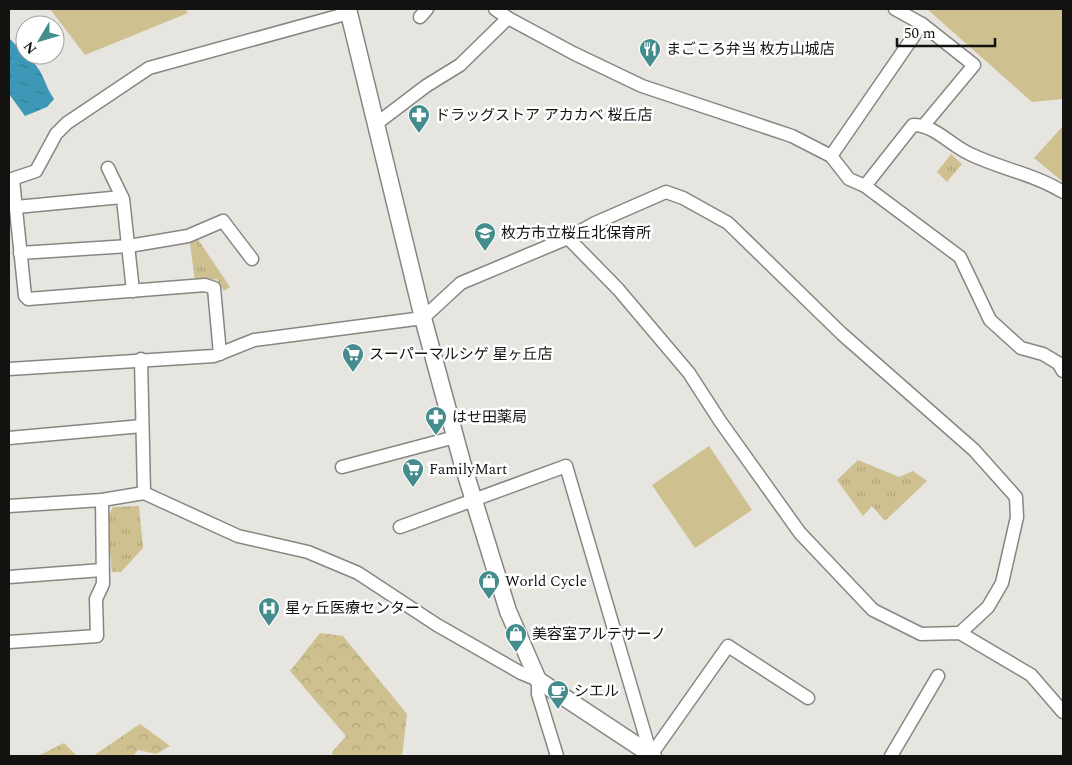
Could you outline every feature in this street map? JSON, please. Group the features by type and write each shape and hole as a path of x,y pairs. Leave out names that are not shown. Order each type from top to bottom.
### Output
{"street":[{"path":"495,9 508,14 573,53 642,86 792,136 831,156 849,179 865,186 960,257 990,320 1021,348 1043,354 1058,363 1063,371"},
{"path":"895,9 922,24 974,65 924,125"},
{"path":"220,354 214,288 206,285 28,299 25,296 16,207 11,180 36,171 56,134 67,123 149,68 349,11 424,318 455,436 508,611 538,680 538,694 557,756"},
{"path":"376,124 426,86 460,65 508,14"},
{"path":"831,156 922,24"},
{"path":"865,186 913,125 924,125 970,154 1045,180 1063,192"},
{"path":"108,168 122,196 133,291"},
{"path":"9,369 141,359 214,356 254,340 424,318 462,283 568,238 595,222 666,192 683,198 728,223 842,334 974,450 1016,497 1017,517 1002,583 988,607 960,633"},
{"path":"16,207 122,196"},
{"path":"20,253 128,246 188,236 223,221 252,259"},
{"path":"568,238 618,289 689,373 720,421 800,533 872,610 920,634 960,633 1031,675 1063,712"},
{"path":"141,359 144,493"},
{"path":"9,438 142,426"},
{"path":"342,467 455,436"},
{"path":"400,527 566,466 652,756"},
{"path":"9,506 102,500 144,493 238,536 308,552 358,573 437,625 521,673 538,680 652,756"},
{"path":"9,642 97,636 96,599 103,584 102,500"},
{"path":"9,577 102,570"},
{"path":"652,756 728,646 808,698"},
{"path":"891,756 938,676"}],"green space":[{"path":"50,9 185,9 188,13 85,55 65,29 65,15 55,15"},
{"path":"927,9 1063,9 1063,99 1032,102"},
{"path":"1063,126 1063,182 1034,158"},
{"path":"951,154 962,164 947,182 937,172"},
{"path":"197,238 230,287 224,291 217,279 195,282 190,243"},
{"path":"709,446 752,510 695,548 652,485"},
{"path":"858,460 899,477 913,471 927,481 885,521 872,506 863,516 837,480"},
{"path":"139,506 143,548 121,572 112,572 107,518 113,507"},
{"path":"320,633 343,636 407,714 402,756 333,756 332,752 346,736 290,671"},
{"path":"140,724 170,746 156,754 138,750 133,756 93,756"},
{"path":"64,743 77,756 40,756 40,755"}],"water":[{"path":"9,38 15,44 15,65 36,65 54,99 47,107 25,116 9,94"}],"place":[{"name":"まごころ弁当 枚方山城店","path":"650,68"},
{"name":"ドラッグストア アカカベ 桜丘店","path":"419,134"},
{"name":"枚方市立桜丘北保育所","path":"485,252"},
{"name":"スーパーマルシゲ 星ヶ丘店","path":"353,373"},
{"name":"はせ田薬局","path":"436,436"},
{"name":"FamilyMart","path":"413,488"},
{"name":"World Cycle","path":"489,600"},
{"name":"星ヶ丘医療センター","path":"269,627"},
{"name":"美容室アルテサーノ","path":"516,653"},
{"name":"シエル","path":"558,710"}]}
